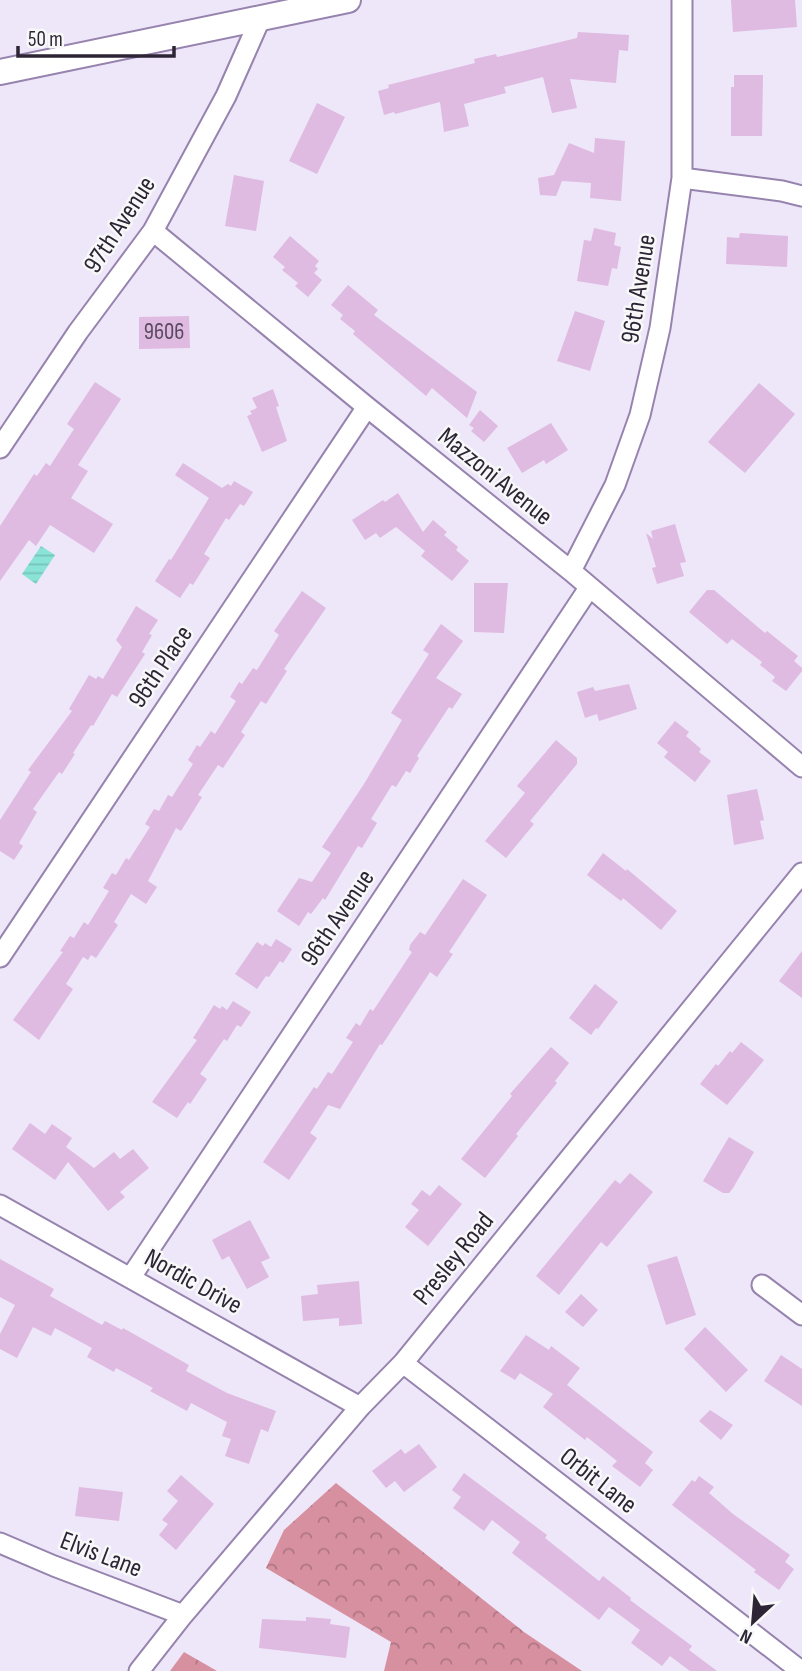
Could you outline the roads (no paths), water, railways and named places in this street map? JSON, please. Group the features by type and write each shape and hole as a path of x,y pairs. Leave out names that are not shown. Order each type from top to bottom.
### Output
{"main road":[{"path":"0,72 348,0"}],"street":[{"name":"96th Avenue","path":"571,571 615,485 640,415 660,328 682,178 681,0"},
{"name":"97th Avenue","path":"0,448 78,332 153,231 226,96 261,18"},
{"path":"682,178 802,195"},
{"name":"Mazzoni Avenue","path":"153,231 367,408 571,571 802,767"},
{"name":"96th Place","path":"0,957 367,408"},
{"name":"96th Avenue","path":"131,1277 589,588"},
{"name":"Presley Road","path":"139,1671 183,1615 360,1407 403,1363 798,885"},
{"name":"Nordic Drive","path":"0,1205 360,1407"},
{"path":"762,1285 802,1315"},
{"name":"Orbit Lane","path":"403,1363 801,1671"},
{"name":"Elvis Lane","path":"0,1543 183,1615"}]}
